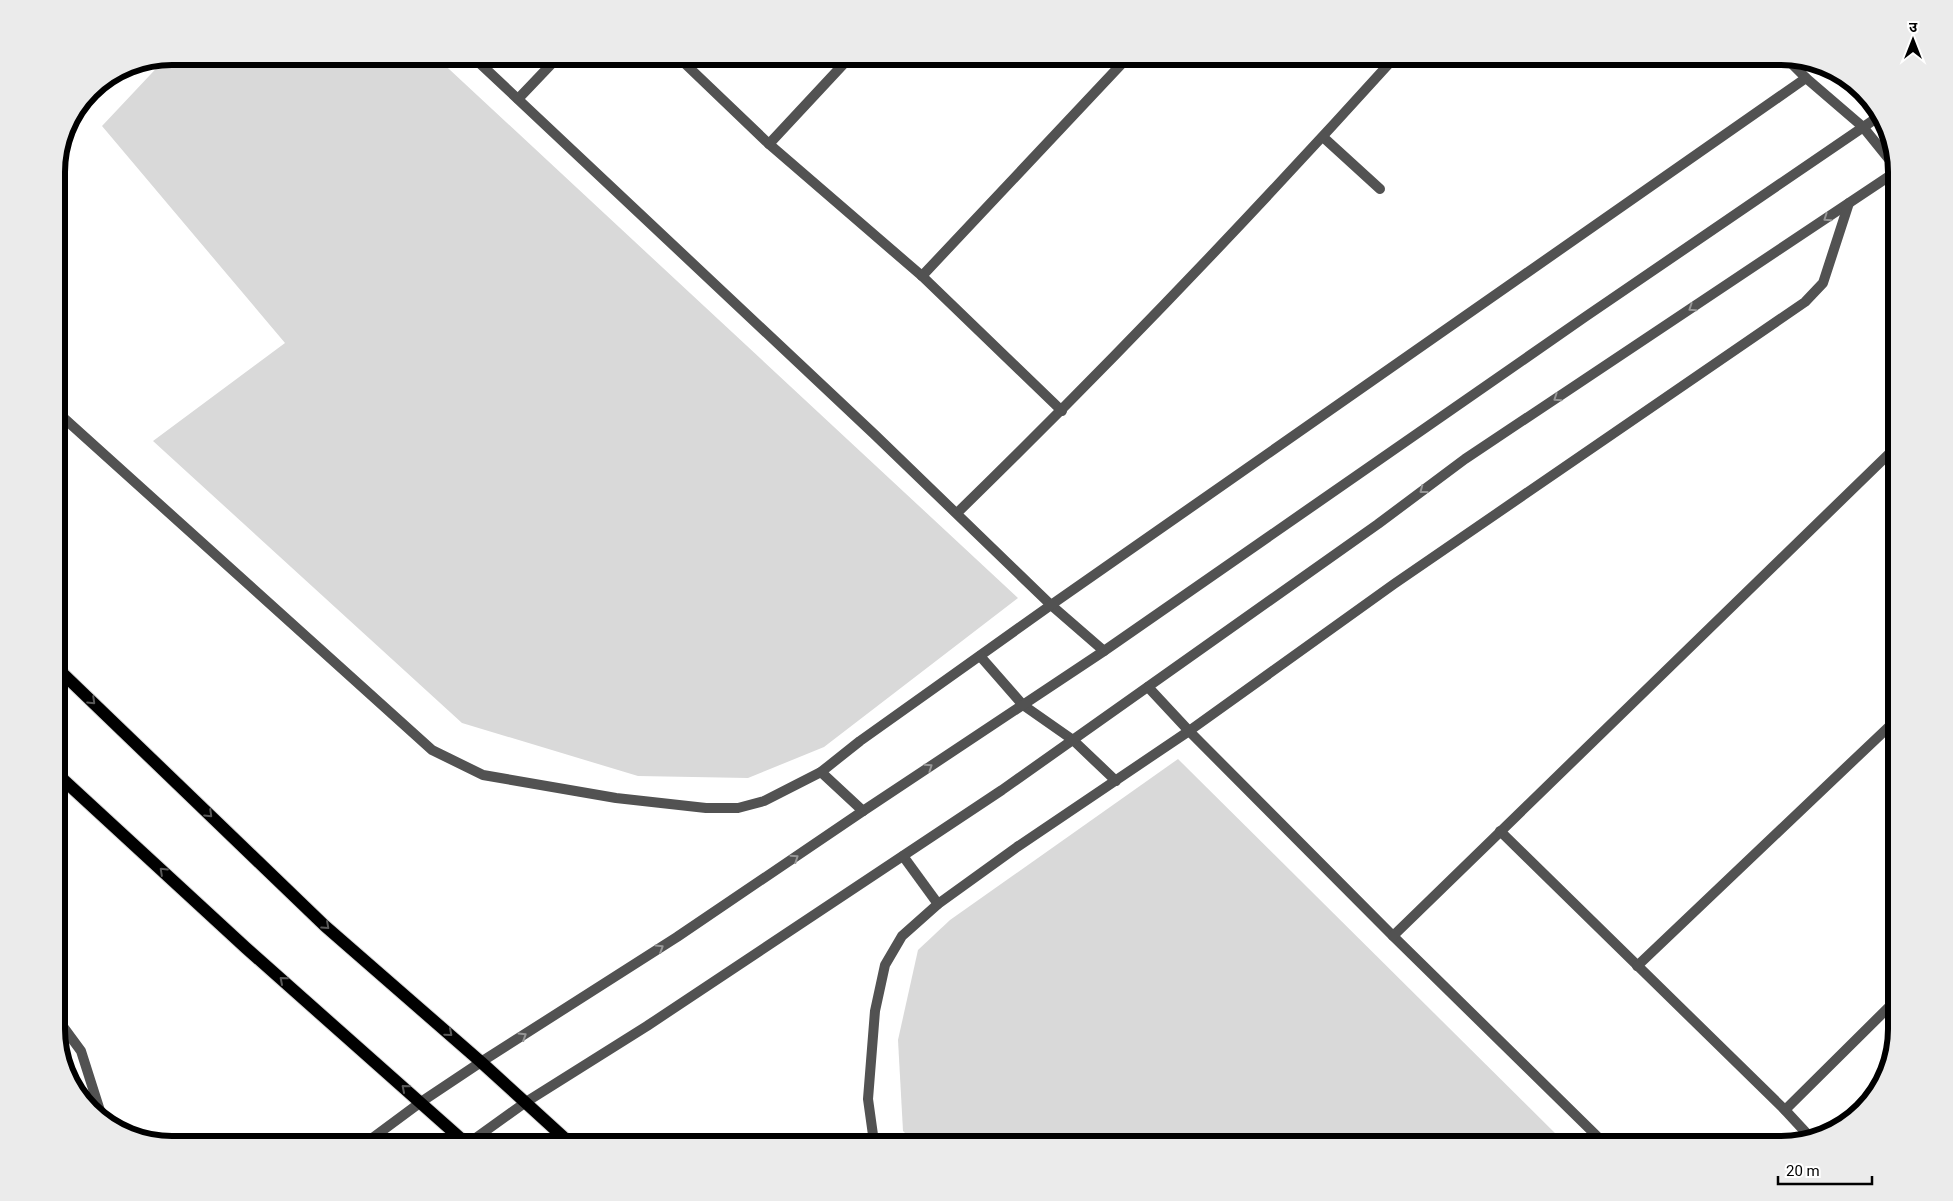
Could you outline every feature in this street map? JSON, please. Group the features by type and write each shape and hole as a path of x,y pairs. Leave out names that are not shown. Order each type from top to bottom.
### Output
{"main road":[{"path":"65,676 325,926 482,1062 562,1136"},
{"path":"65,781 246,948 458,1136"}],"street":[{"path":"482,65 957,513 1051,605 1104,651"},
{"path":"518,99 550,65"},
{"path":"686,65 769,144 922,276 1062,411"},
{"path":"769,144 843,65"},
{"path":"922,276 1121,65"},
{"path":"957,513 1062,411 1323,137 1388,65"},
{"path":"1794,66 1863,128 1887,159"},
{"path":"65,419 432,750 483,775 498,778 616,798 706,808 738,808 764,801 822,772 860,741 1051,605 1806,78"},
{"path":"375,1136 421,1102 678,937 1104,651 1585,317 1874,120"},
{"path":"1323,137 1380,189"},
{"path":"478,1136 526,1102 647,1026 1002,790 1378,524 1465,459 1888,176"},
{"path":"874,1136 868,1099 875,1011 885,965 902,936 938,904 1017,847 1189,731 1394,584 1805,302 1823,283 1849,203"},
{"path":"1393,936 1888,455"},
{"path":"980,656 1023,705 1073,740 1116,780"},
{"path":"1148,687 1189,731 1393,936 1597,1136"},
{"path":"1637,966 1888,728"},
{"path":"822,772 863,811"},
{"path":"1500,831 1806,1133"},
{"path":"903,856 938,904"},
{"path":"1785,1110 1888,1008"},
{"path":"65,1030 80,1051 99,1107"}],"shaded area":[{"path":"445,65 1018,598 824,747 748,778 638,776 462,723 153,441 285,343 102,126 159,66"},
{"path":"1178,759 1558,1136 908,1136 903,1131 898,1040 918,950 950,920"}]}
